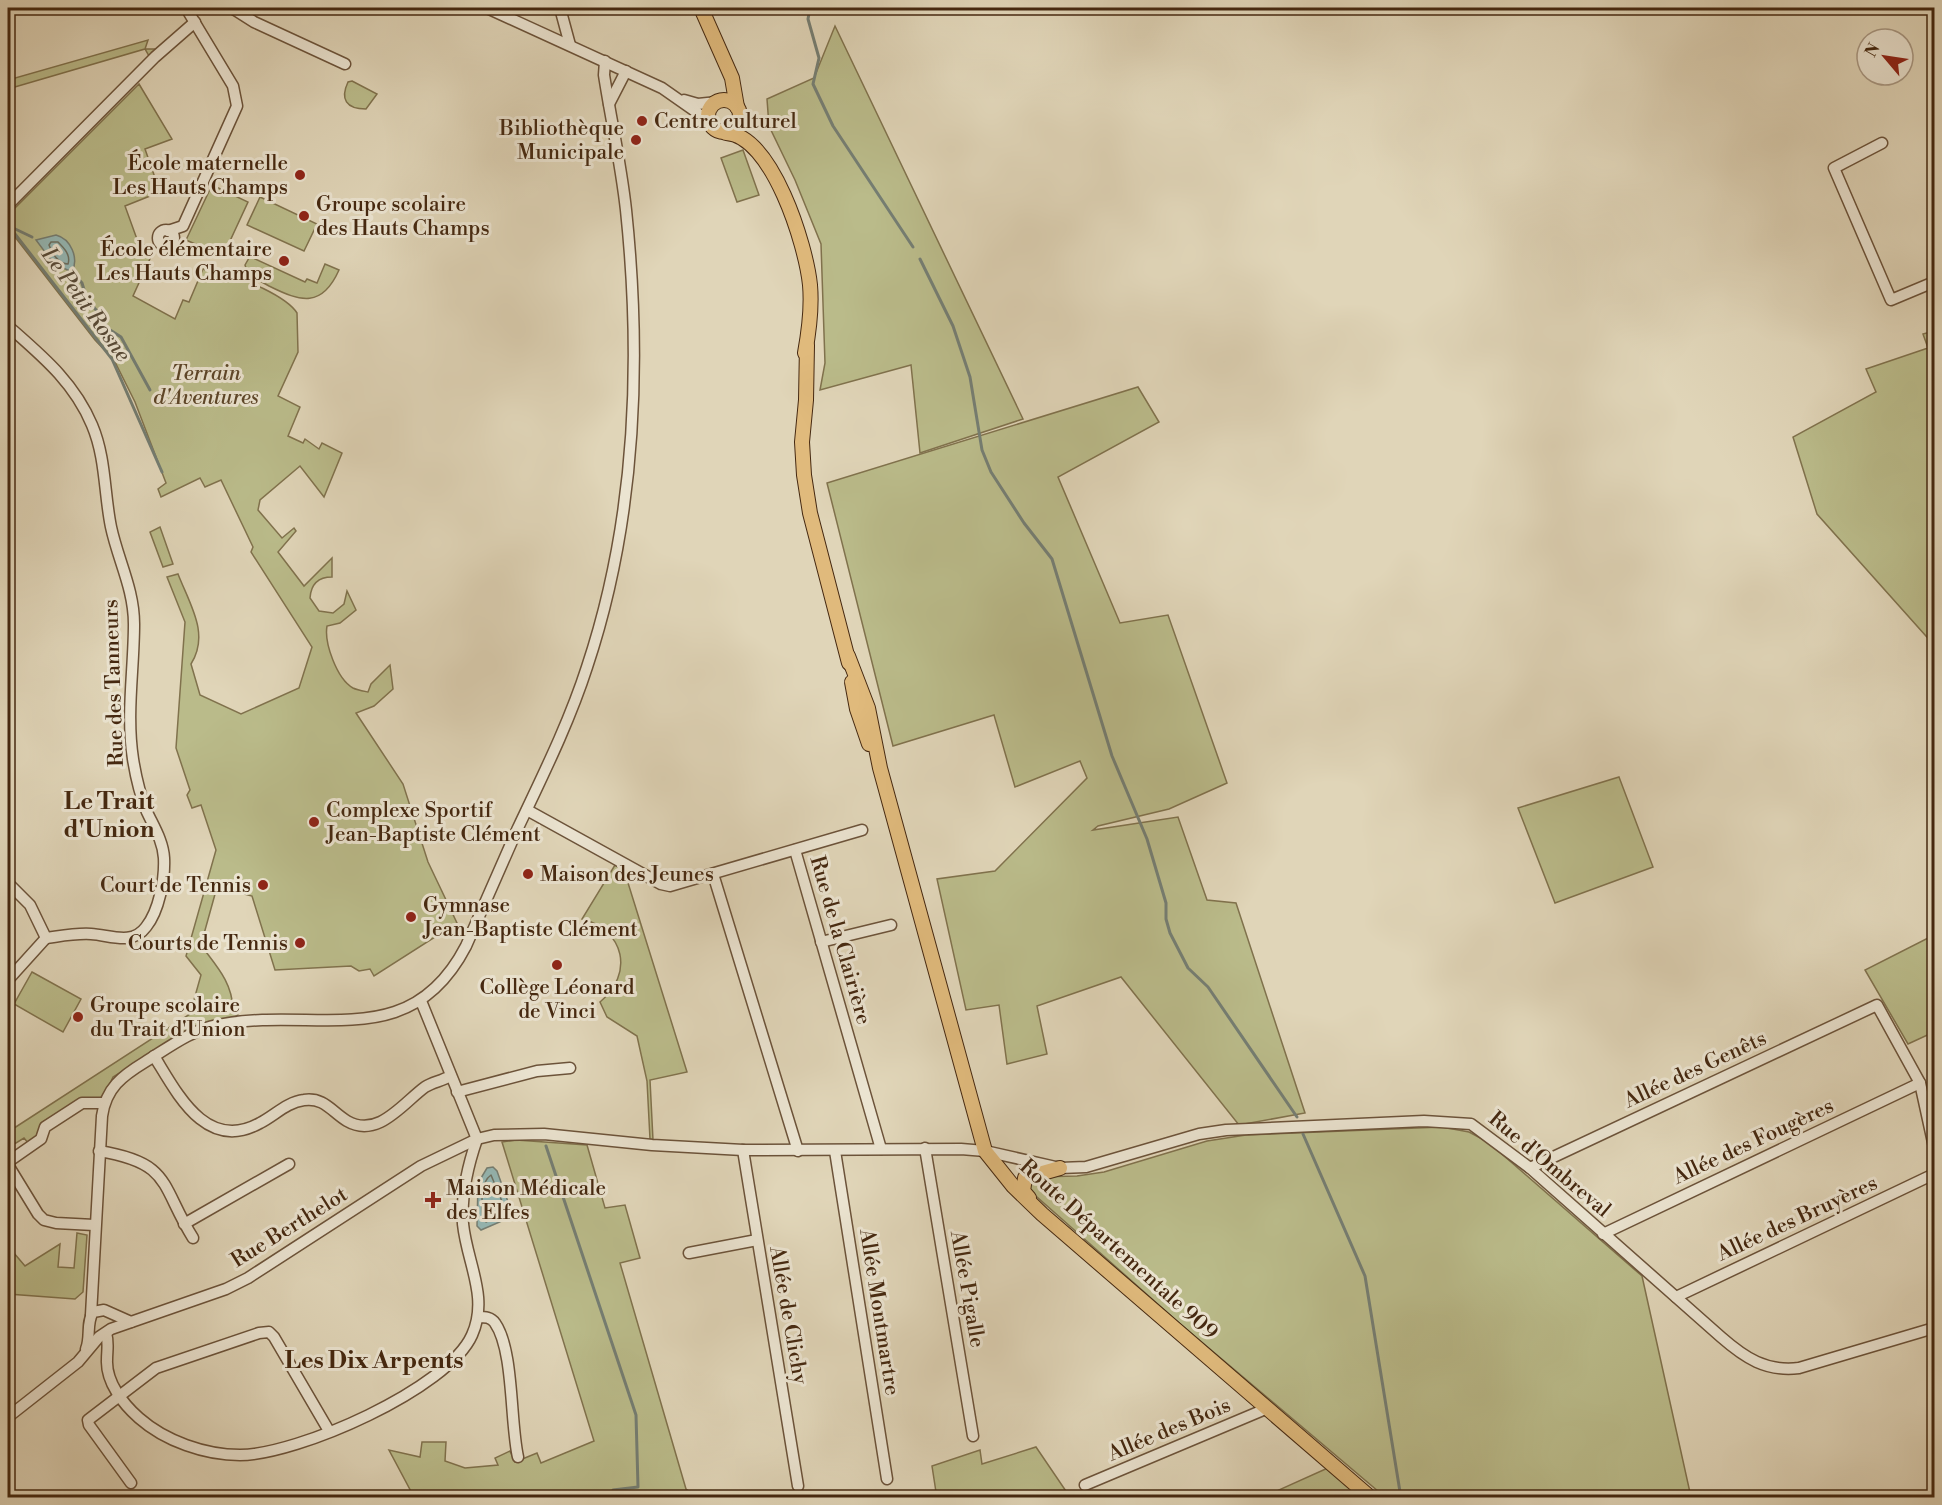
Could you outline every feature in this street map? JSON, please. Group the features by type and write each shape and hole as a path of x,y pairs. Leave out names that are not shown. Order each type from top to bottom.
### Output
{"main road":[{"path":"701,8 735,85 739,110 737,127 726,133"},
{"path":"706,8 712,31"},
{"path":"721,53 727,82 724,95 708,112 711,126 726,133 739,135 750,142 765,160 777,184"},
{"path":"717,102 728,101 739,110 767,152 777,184"},
{"name":"Route Départementale 909","path":"777,184 800,238 808,271 811,299 802,443 810,513 848,656 868,708 880,768 985,1150 1013,1186 1042,1214 1371,1497"},
{"path":"1042,1214 1023,1191 1023,1184 1029,1175 1060,1167"}],"street":[{"path":"168,231 183,226 237,106 233,86 186,8"},
{"path":"232,8 254,22 345,64"},
{"path":"488,8 693,104 717,102"},
{"path":"556,39 561,28 560,8"},
{"path":"560,8 570,45"},
{"path":"8,205 156,57 195,22"},
{"path":"78,1362 88,1343 91,1329 94,1225 104,1103 119,1078 182,1039 215,1025 243,1020 382,1017 421,1001 445,981 456,964 527,810 587,669 604,607 625,494 634,394 633,305 623,189 609,104 605,61"},
{"path":"609,104 626,71"},
{"path":"671,93 702,116 711,126"},
{"path":"1882,143 1834,168 1891,300 1935,282"},
{"name":"Rue des Tanneurs","path":"8,327 44,356 63,376 83,408 99,447 112,529 128,582 133,612 132,757 140,794 159,836 164,859 163,878 151,920 137,935 123,939 90,934 46,938"},
{"name":"Rue de la Clairière","path":"527,810 665,886 675,886 795,850 881,1149"},
{"path":"795,850 862,830"},
{"path":"713,874 798,1151"},
{"path":"8,883 30,904 46,938 8,980"},
{"path":"821,942 891,925"},
{"path":"421,1001 477,1139 464,1193 463,1222 468,1255 478,1288 496,1324 506,1354 518,1457"},
{"name":"Allée des Genêts","path":"1530,1168 1877,1005 1920,1083"},
{"path":"154,1056 194,1115 214,1127 227,1130 242,1130 258,1125 294,1102 306,1099 320,1101 356,1125 369,1126 386,1119 424,1088 450,1076"},
{"path":"457,1092 537,1071 570,1068"},
{"path":"1920,1083 1935,1146"},
{"name":"Allée des Fougères","path":"1603,1234 1920,1083"},
{"path":"94,1225 45,1220 38,1214 8,1163 40,1139 45,1127 82,1103 104,1103"},
{"name":"Rue d'Ombreval","path":"743,1150 835,1151 925,1148 985,1150 1060,1167 1086,1167 1199,1134 1226,1130 1434,1121 1466,1122 1477,1126 1530,1168 1746,1358 1777,1369 1799,1368 1935,1328"},
{"name":"Rue Berthelot","path":"106,1332 248,1278 408,1174 477,1139 514,1133 544,1134 652,1145 743,1150"},
{"name":"Allée Pigalle","path":"925,1148 973,1436"},
{"name":"Allée de Clichy","path":"743,1150 798,1486"},
{"path":"99,1151 127,1155 153,1168 166,1186 193,1238"},
{"name":"Allée Montmartre","path":"835,1151 887,1479"},
{"path":"184,1224 289,1164"},
{"name":"Allée des Bruyères","path":"1676,1297 1935,1174"},
{"path":"689,1253 757,1240"},
{"path":"106,1332 108,1345 106,1360 110,1382 131,1411 153,1430 193,1447 215,1452 237,1455 268,1452 329,1431 383,1408 433,1376 466,1347 478,1317 478,1288"},
{"path":"8,1417 78,1362 106,1332 113,1321 91,1294"},
{"path":"91,1315 96,1311 107,1312 131,1322"},
{"path":"478,1317 491,1319 496,1324"},
{"path":"91,1329 106,1332"},
{"path":"131,1483 88,1422 119,1394 161,1366 259,1333 269,1332 329,1431"},
{"path":"87,1353 98,1352 106,1360"},
{"name":"Allée des Bois","path":"1085,1485 1268,1408"}],"green space":[{"path":"835,26 1023,419 920,453 911,365 820,390 825,363 821,244 795,180 769,126 767,99 814,78"},
{"path":"148,40 145,49 8,89 8,80"},
{"path":"145,49 156,49 149,56"},
{"path":"352,81 377,94 366,109 359,109 346,102 346,88 348,82"},
{"name":"Terrain d'Aventures","path":"139,84 172,139 145,149 160,192 125,206 138,242 154,250 133,296 175,319 183,300 189,302 203,269 214,273 216,269 272,293 297,313 298,352 278,396 300,407 288,436 303,443 305,439 319,449 322,443 342,453 324,497 300,466 260,500 258,510 282,538 294,528 296,531 278,552 304,586 332,558 332,577 316,582 310,598 319,611 333,613 344,604 347,591 356,610 340,623 327,626 333,660 347,683 355,689 368,692 371,684 390,665 393,689 374,706 356,713 403,784 428,862 457,923 374,976 370,969 359,971 351,966 275,970 252,896 217,887 202,941 203,948 227,984 233,1009 240,1009 237,1016 183,1034 113,1077 103,1099 80,1099 41,1123 36,1138 29,1144 24,1138 8,1148 8,1132 190,1014 201,975 186,956 216,850 201,805 192,808 187,795 190,790 176,748 185,622 167,577 178,574 196,619 199,642 191,664 200,695 241,714 299,688 312,647 251,552 253,547 221,480 205,487 200,478 161,497 158,489 166,483 135,402 114,360 95,340 8,228 8,215"},
{"path":"743,150 759,195 737,202 721,158"},
{"path":"212,185 248,202 223,256 186,240"},
{"path":"260,197 317,224 304,251 247,225"},
{"path":"253,251 258,253 255,259 305,282 307,279 317,283 325,264 339,270 325,291 318,296 301,298 291,296 251,275 245,265"},
{"path":"1934,331 1934,645 1817,514 1793,437 1876,392 1866,369 1928,348 1923,334"},
{"path":"1138,387 1159,422 1058,477 1120,623 1168,615 1227,783 1169,809 1098,826 1093,830 1178,817 1207,900 1236,903 1305,1113 1239,1125 1121,977 1037,1006 1047,1054 1007,1064 999,1005 966,1010 937,879 995,871 1087,778 1080,761 1015,787 994,715 893,746 827,483"},
{"path":"160,527 173,564 163,567 150,532"},
{"path":"1619,777 1653,867 1555,903 1518,808"},
{"path":"615,865 624,870 687,1072 650,1080 653,1140 650,1139 647,1081 637,1036 607,1017 600,1002 611,991 618,979 621,966 620,954 616,943 608,933 597,925 582,919"},
{"path":"1934,935 1934,1032 1908,1044 1865,970"},
{"path":"32,972 81,999 63,1032 14,1004"},
{"path":"1442,1127 1469,1132 1488,1142 1642,1276 1691,1497 1385,1497 1178,1322 1028,1189 1035,1177 1077,1176 1104,1172 1207,1141 1246,1135"},
{"path":"516,1140 587,1145 605,1208 625,1205 640,1258 620,1263 686,1489 697,1497 414,1497 389,1450 420,1457 422,1442 446,1442 445,1461 465,1468 498,1465 495,1458 510,1451 515,1462 537,1453 541,1463 594,1441 502,1142"},
{"path":"77,1233 87,1235 83,1292 75,1299 8,1294 8,1246 25,1266 60,1244 58,1267 74,1268"},
{"path":"1036,1447 1070,1497 901,1497 936,1492 932,1466 980,1450 982,1464"},
{"path":"1339,1463 1375,1498 1261,1498"}],"water":[{"path":"56,235 70,245 75,261 72,272 54,264 36,240"},
{"path":"493,1167 497,1171 512,1213 509,1218 481,1230 477,1226 478,1183 487,1168"}],"waterway":[{"path":"810,8 808,19 819,58 813,84 833,126 913,247"},
{"name":"Le Petit Rosne","path":"8,225 112,359 162,472"},
{"path":"9,226 32,237"},
{"path":"920,259 953,326 970,377 982,450 991,472 1024,523 1052,559 1112,756 1147,839 1166,903 1166,919 1170,933 1188,968 1208,987 1297,1117"},
{"path":"72,272 82,283 87,300 98,312 107,328 121,337 150,390"},
{"path":"1303,1134 1365,1276 1401,1498"},
{"path":"546,1146 636,1415 638,1487 613,1490"}],"place":[{"name":"Centre culturel","path":"642,121"},
{"name":"Bibliothèque Municipale","path":"636,140"},
{"name":"École maternelle Les Hauts Champs","path":"300,175"},
{"name":"Groupe scolaire des Hauts Champs","path":"304,216"},
{"name":"École élémentaire Les Hauts Champs","path":"284,261"},
{"name":"Complexe Sportif Jean-Baptiste Clément","path":"314,822"},
{"name":"Maison des Jeunes","path":"528,874"},
{"name":"Court de Tennis","path":"263,885"},
{"name":"Gymnase Jean-Baptiste Clément","path":"411,917"},
{"name":"Courts de Tennis","path":"300,943"},
{"name":"Collège Léonard de Vinci","path":"557,965"},
{"name":"Groupe scolaire du Trait d'Union","path":"78,1017"},
{"name":"Maison Médicale des Elfes","path":"433,1200"}],"district":[{"name":"Le Trait d'Union","path":"109,815"},
{"name":"Les Dix Arpents","path":"374,1360"}]}
